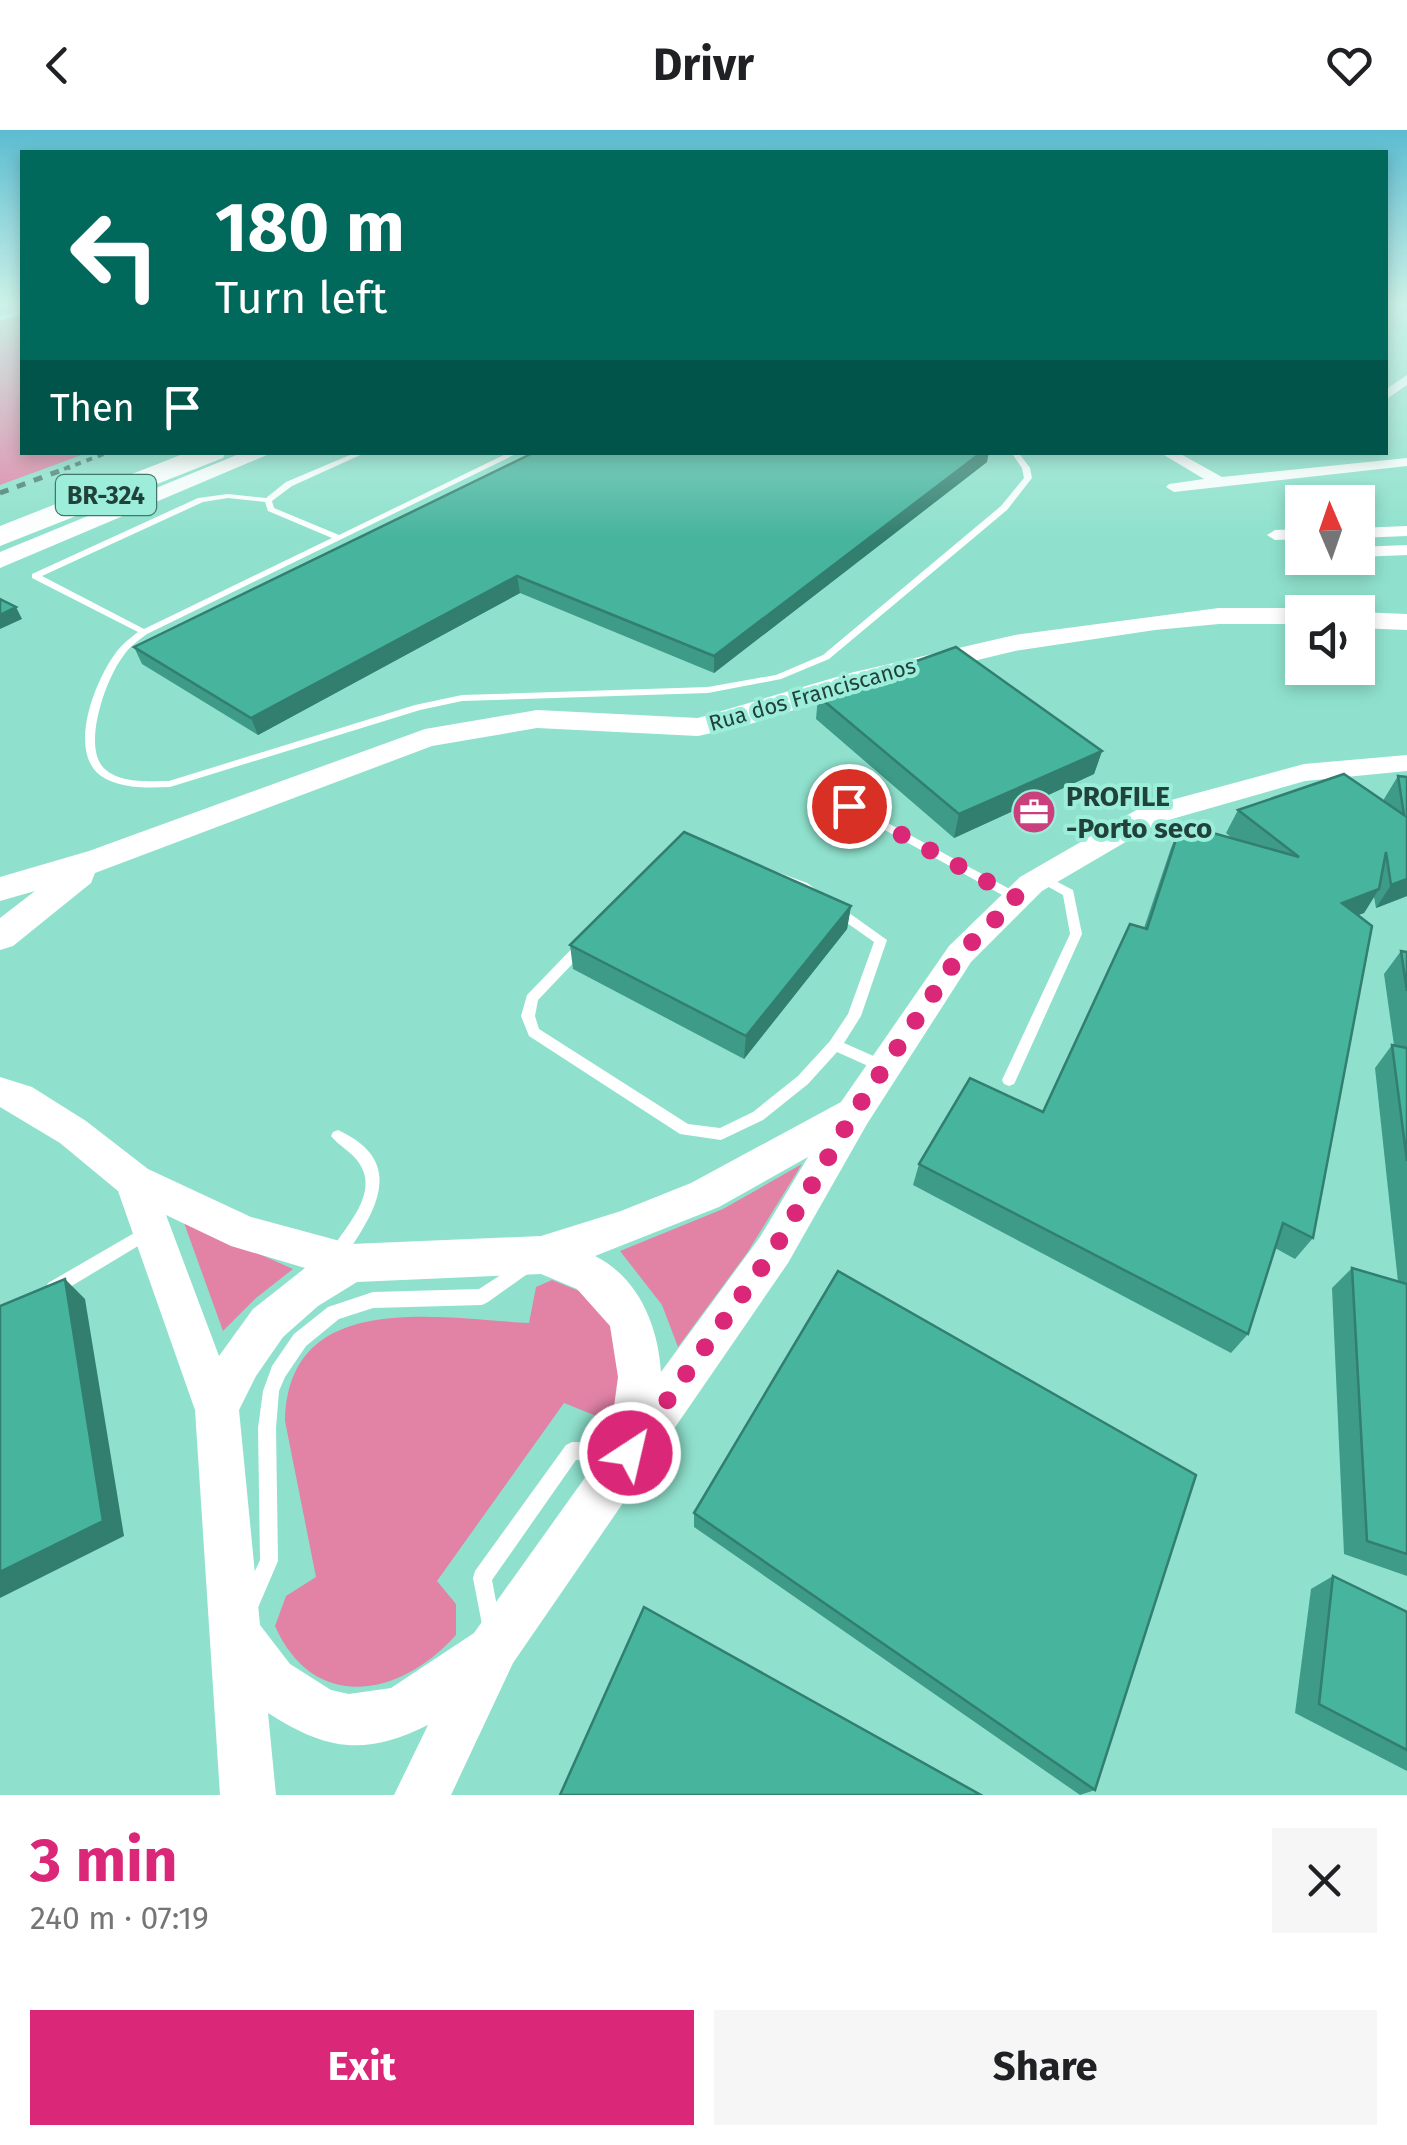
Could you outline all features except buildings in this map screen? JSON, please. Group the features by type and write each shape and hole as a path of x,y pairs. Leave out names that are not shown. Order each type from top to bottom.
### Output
{"highway":[{"name":"BR-324","path":"0,519 164,455"},
{"name":"BR-324","path":"0,537 205,455"}],"main road":[{"path":"0,561 257,455"},
{"name":"Rua dos Franciscanos","path":"0,890 101,859 390,749 463,730 537,719 698,727 733,720 860,679 1015,643 1171,620 1285,617"},
{"path":"1375,621 1407,622"},
{"name":"Rua dos Franciscanos","path":"0,937 101,859"}],"street":[{"path":"1171,455 1218,481"},
{"path":"1174,486 1407,462"},
{"path":"1375,532 1407,531"},
{"path":"1274,535 1285,535"},
{"path":"1375,545 1381,550"},
{"path":"1375,551 1407,550"},
{"path":"422,1795 494,1646 774,1250 854,1113 960,954 1042,878 1148,816 1304,773 1407,763"},
{"path":"6,1086 74,1132 134,1181 245,1234 343,1261 541,1255 626,1228 704,1195 854,1113"},
{"path":"134,1181 217,1410 248,1795"},
{"path":"541,1255 596,1277 620,1302 635,1334 642,1373 630,1453"},
{"path":"217,1410 236,1362 255,1336 306,1288 343,1261"},
{"path":"236,1634 270,1682 306,1708 338,1722 384,1720 435,1694 494,1646"}],"lane":[{"path":"144,632 35,576 201,500 228,496 268,500 289,484 357,455"},
{"path":"512,455 144,632 108,671 89,749 97,767 116,779 143,785 170,784 213,774 418,707 462,698 708,690 746,685 826,657 1004,508 1028,478 1016,455"},
{"path":"268,500 271,509 337,537"},
{"path":"849,806 1017,898"},
{"path":"693,844 803,886 881,940 854,1016 835,1045 803,1080 758,1116 721,1134 685,1130 534,1032 528,1016 532,998 557,971 673,851 693,844"},
{"path":"1009,1080 1076,934 1069,894 1042,878"},
{"path":"835,1045 885,1066"},
{"path":"338,1136 357,1147 374,1176 373,1193 343,1261"},
{"path":"34,1300 151,1230"},
{"path":"236,1634 269,1561 270,1391 300,1340 334,1313 363,1303 482,1297 541,1255"}],"shaded area":[{"path":"0,383 20,383 20,455 82,455 0,485"},
{"path":"802,1164 747,1253 678,1347 662,1305 620,1251 723,1209"},
{"path":"183,1220 293,1269 223,1331"},
{"path":"552,1280 589,1295 622,1341 617,1414 599,1417 564,1403 437,1581 456,1604 456,1635 434,1656 385,1683 360,1687 335,1684 312,1673 292,1654 275,1626 286,1596 316,1577 285,1421 293,1378 312,1349 340,1330 375,1320 413,1317 529,1323 536,1287"}],"railway":[{"path":"64,469 101,455"},
{"path":"0,493 70,467"}],"place":[{"name":"PROFILE -Porto seco","path":"1034,812"}],"route":[{"path":"630,1453 774,1250 854,1113 960,954 1017,898 849,806"}]}
